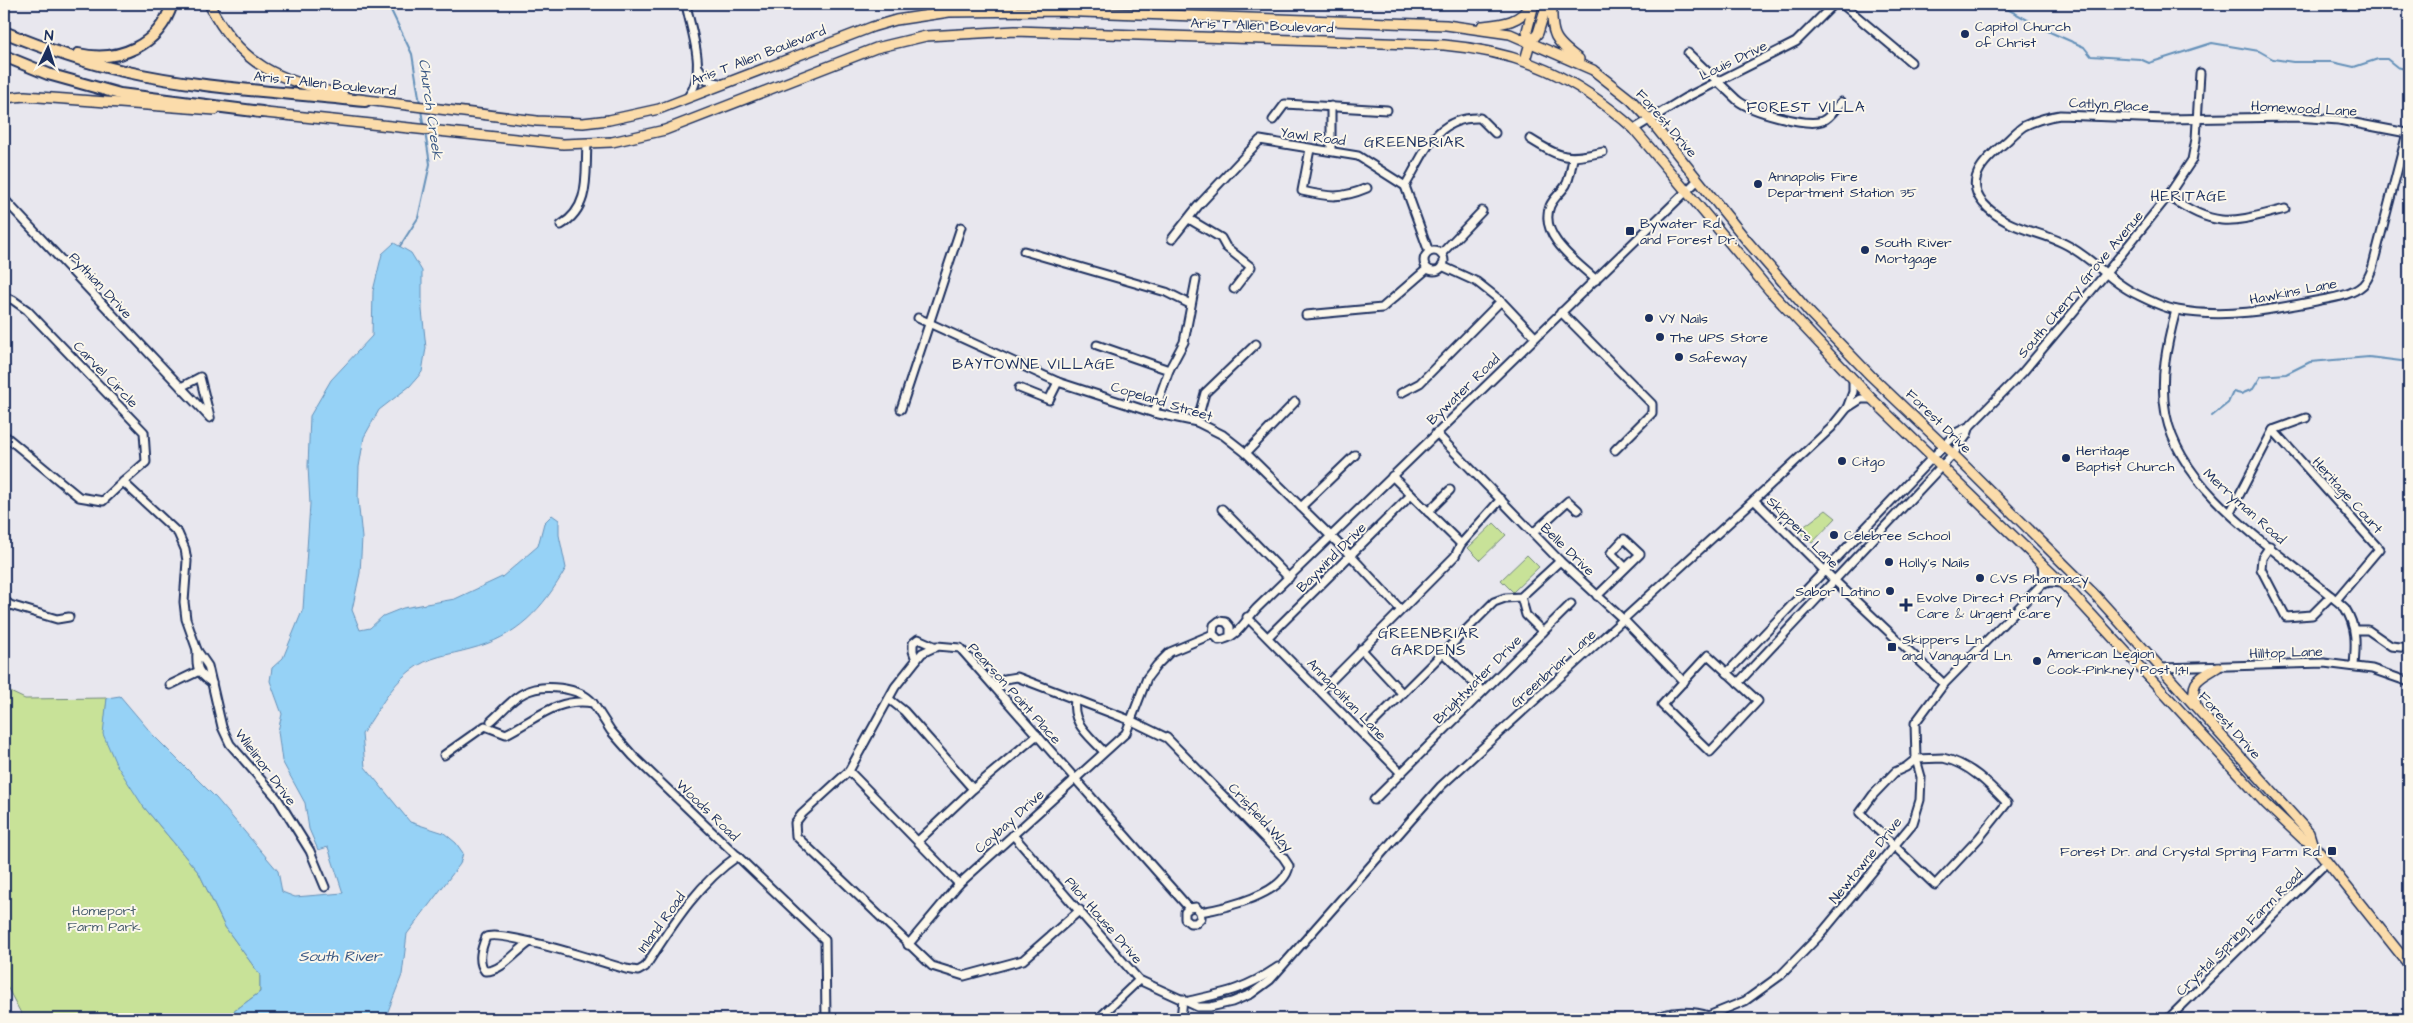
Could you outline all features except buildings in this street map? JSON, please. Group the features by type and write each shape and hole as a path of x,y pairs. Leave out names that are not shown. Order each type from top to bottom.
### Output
{"highway":[{"path":"31,43 85,56 125,54 138,48 151,38 161,26 172,4"},
{"name":"Aris T Allen Boulevard","path":"4,32 91,64 155,78 368,101"},
{"name":"Aris T Allen Boulevard","path":"4,56 48,74 120,94 262,112"}],"main road":[{"path":"209,4 227,34 239,48 265,69 296,82 368,101"},
{"path":"1472,27 1509,22 1522,16 1530,4"},
{"path":"1530,42 1526,30 1534,4"},
{"path":"1525,60 1530,42 1538,33 1547,4"},
{"path":"1552,4 1552,24 1558,42 1593,70"},
{"name":"Aris T Allen Boulevard","path":"368,101 537,121 583,123 632,116 688,98 872,27 906,18 949,12 1055,11 1472,27 1510,34 1530,42"},
{"name":"Aris T Allen Boulevard","path":"262,112 537,142 587,144 637,137 665,130 876,48 918,38 951,34 1055,32 1444,45 1488,51 1525,60"},
{"name":"Forest Drive","path":"1530,42 1593,70 1631,100 1650,120 1736,227 1824,327 1871,376 1944,445 2097,597 2162,668 2309,833 2312,843 2409,965"},
{"name":"Forest Drive","path":"1525,60 1578,86 1609,107 1634,129 1770,291 1853,379 2062,583 2281,818 2302,839 2312,843"},
{"path":"4,98 25,96 178,108 262,112"},
{"path":"1724,236 1736,227"},
{"path":"2197,708 2192,691 2194,684 2218,667"},
{"path":"2141,669 2162,668"}],"street":[{"path":"686,4 698,68 697,85 688,98"},
{"name":"Louis Drive","path":"1634,129 1716,82 1796,42 1834,4"},
{"path":"1842,4 1910,62"},
{"path":"1688,53 1716,82 1729,90 1746,107 1816,123 1827,119 1841,102"},
{"path":"698,68 706,80 724,84"},
{"name":"South Cherry Grove Avenue","path":"1727,673 1944,445 1958,432 1970,426 2023,372 2168,196 2192,160 2196,140 2200,73"},
{"path":"1273,120 1285,104 1387,110"},
{"path":"1331,106 1332,150"},
{"name":"Catlyn Place","path":"2107,272 2063,243 2019,229 1999,217 1982,201 1976,188 1978,170 1982,163 2022,127 2045,117 2075,114 2136,119 2196,118"},
{"name":"Homewood Lane","path":"2196,118 2296,117 2330,119 2374,125 2408,133"},
{"path":"1429,252 1404,186 1437,131 1452,121 1480,118 1495,133"},
{"name":"Hawkins Lane","path":"2107,272 2136,294 2176,310 2222,314 2257,312 2341,296 2363,285 2372,269 2408,133"},
{"name":"Yawl Road","path":"1189,218 1260,140 1310,149 1332,150 1358,156 1404,186"},
{"path":"1530,140 1548,150 1573,159 1603,152"},
{"path":"560,225 571,218 582,201 587,144"},
{"path":"1310,149 1302,191 1330,198 1351,195 1368,188"},
{"path":"1573,159 1567,184 1549,208 1549,225 1552,235 1566,253 1596,280"},
{"name":"Bywater Road","path":"1230,627 1247,617 1289,578 1534,337 1596,280 1698,180"},
{"path":"2168,196 2195,214 2222,221 2259,216 2285,209"},
{"name":"Pythian Drive","path":"4,199 210,418 200,378 181,387"},
{"path":"1441,254 1482,212"},
{"path":"1172,239 1189,218 1221,238 1226,247 1251,267 1234,288"},
{"path":"901,408 961,227"},
{"path":"1306,315 1382,308 1427,269 1437,270 1442,266 1444,260 1441,254 1435,250 1429,252 1423,260 1427,269"},
{"path":"1024,251 1166,292 1190,304"},
{"path":"1442,266 1477,282 1501,302 1534,337"},
{"path":"1154,413 1169,370 1184,342 1196,280"},
{"name":"Carvel Circle","path":"4,297 13,300 27,310 144,432 146,462 124,482"},
{"path":"1401,393 1420,383 1501,302"},
{"name":"Merryman Road","path":"2176,310 2164,370 2166,416 2184,462 2205,489 2230,513 2345,608 2355,630 2354,665"},
{"path":"1561,312 1652,404 1652,413 1615,450"},
{"name":"Copeland Street","path":"918,318 1058,382 1154,413 1196,422 1223,435 1246,453 1350,555 1401,610"},
{"path":"1196,422 1205,393 1256,344"},
{"path":"1097,345 1169,370"},
{"name":"Greenbriar Lane","path":"1848,408 1854,392 1853,379"},
{"path":"1019,388 1049,400 1058,382"},
{"name":"Greenbriar Lane","path":"1186,1000 1227,994 1246,986 1288,959 1441,786 1754,500 1831,428 1848,408 1861,399 1872,399"},
{"path":"1246,453 1296,402"},
{"path":"2230,513 2272,430 2306,418"},
{"name":"South Cherry Grove Avenue","path":"1738,682 1953,454 1967,435 1970,426"},
{"name":"Heritage Court","path":"2272,430 2379,549 2333,598"},
{"name":"Belle Drive","path":"1436,433 1502,499 1533,534 1624,620 1684,682"},
{"path":"4,435 79,497 103,501 124,482"},
{"path":"1301,507 1355,455"},
{"path":"1392,476 1461,544"},
{"name":"Wilelinor Drive","path":"124,482 178,533 185,549 187,561 184,602 186,619 197,650 208,666 222,728 230,744 277,798 310,851 325,887"},
{"path":"1428,512 1450,490"},
{"name":"Baywind Drive","path":"1268,637 1411,495"},
{"path":"1321,690 1455,556 1461,544 1502,499"},
{"name":"Skippers Lane","path":"1754,500 1835,581 1944,684"},
{"path":"1533,534 1568,501 1578,510"},
{"path":"1222,509 1289,578"},
{"path":"2270,546 2262,558 2261,569 2286,617 2312,615 2333,598"},
{"path":"1363,733 1494,602 1505,598 1521,597 1560,561"},
{"path":"2042,563 2043,575 2041,585 2050,582 2062,583"},
{"path":"1597,596 1625,568"},
{"name":"Newtowne Drive","path":"1656,1019 1680,1013 1699,1012 1709,1018 1745,1002 1781,975 1820,935 1913,823 1920,800 1920,777 1916,759 1916,723 1944,684 2041,585"},
{"path":"1521,597 1526,614 1544,632"},
{"path":"4,600 10,605 57,619 69,616"},
{"name":"Brightwater Drive","path":"1401,773 1571,604"},
{"name":"Bywater Road","path":"1230,635 1240,630 1247,617"},
{"name":"Annapolitan Lane","path":"1247,617 1401,773"},
{"path":"1219,621 1226,622 1230,627 1230,635 1225,639 1219,640 1213,634 1214,625 1219,621"},
{"path":"2355,630 2368,630 2391,646 2409,648"},
{"path":"995,687 1005,679 1017,677 1132,720 1148,678 1156,665 1170,652 1213,634"},
{"name":"Pearson Point Place","path":"916,660 913,651 914,642 918,638 936,647 960,648 1074,778"},
{"path":"936,647 922,653 895,687 849,771 802,814 796,823 796,836 932,966 964,976 1023,960 1080,910"},
{"path":"1361,649 1402,693"},
{"name":"Wilelinor Drive","path":"197,650 196,668 198,671"},
{"path":"1443,653 1482,691"},
{"path":"1708,655 1727,673 1758,701 1710,752 1662,705 1708,655"},
{"name":"Hilltop Lane","path":"2162,668 2324,663 2354,665 2372,669 2409,682"},
{"path":"170,685 198,671 212,683"},
{"path":"491,722 519,696 534,689 580,691 593,703"},
{"path":"889,699 904,711 973,789"},
{"path":"1075,699 1074,715 1077,722 1104,752"},
{"path":"444,755 485,726 506,734 551,708 567,702 593,703"},
{"name":"Woods Road","path":"593,703 611,731 632,756 824,940 826,1019"},
{"name":"Coybay Drive","path":"908,945 959,884 1126,733 1132,720"},
{"name":"Crisfield Way","path":"1132,720 1167,738 1289,866 1288,874 1279,884 1226,908 1200,912"},
{"path":"918,841 973,789 1037,735"},
{"path":"1944,758 1957,761 1987,782 2007,803 1979,838 1935,885 1860,813 1894,772 1906,767 1916,759 1944,758"},
{"path":"849,771 959,884"},
{"path":"1374,800 1401,773"},
{"name":"Crisfield Way","path":"1074,778 1189,908"},
{"name":"Pilot House Drive","path":"1013,835 1080,910 1138,980 1186,1000"},
{"name":"Inland Road","path":"530,942 497,969 485,971 482,967 481,956 486,937 497,934 530,942 626,970 638,971 645,967 692,900 720,868 738,856"},
{"name":"Crystal Spring Farm Road","path":"2168,1019 2327,862"},
{"name":"Crisfield Way","path":"1196,907 1200,912 1200,918 1196,923 1190,923 1185,919 1185,912 1189,908 1196,907"},
{"path":"1098,1019 1138,980"},
{"path":"1181,1019 1186,1000"}],"green space":[{"path":"1826,510 1836,518 1812,543 1798,531"},
{"path":"1494,523 1506,535 1480,560 1468,548"},
{"path":"1527,555 1539,567 1513,592 1501,580"},
{"name":"Homeport Farm Park","path":"4,689 25,699 107,698 104,734 143,806 199,873 225,927 260,975 260,992 229,1015 229,1019 24,1019 4,981"}],"water":[{"name":"South River","path":"394,243 411,253 422,271 422,310 426,348 422,372 410,386 379,410 364,437 359,467 358,499 362,538 360,573 352,610 360,630 370,628 383,616 403,608 455,599 502,577 538,546 544,523 552,515 559,520 559,535 566,568 538,608 515,629 487,644 432,659 410,671 396,684 362,734 365,767 410,822 444,833 456,843 463,853 460,864 407,934 402,975 385,1019 229,1019 229,1015 260,992 260,975 225,927 199,873 143,806 116,764 103,734 107,698 120,696 153,735 216,798 278,871 282,892 295,897 343,893 328,847 318,850 309,829 305,803 282,761 278,731 282,714 270,681 272,668 283,658 303,609 310,504 308,466 310,416 331,380 372,336 373,291 382,254"}],"waterway":[{"name":"Church Creek","path":"388,4 412,54 420,103"},
{"path":"1998,4 2052,33 2084,47 2091,56 2140,59 2149,63 2212,43 2259,51 2273,59 2293,62 2332,62 2354,67 2378,59 2387,59 2397,67 2409,70"},
{"name":"Church Creek","path":"421,110 424,128"},
{"name":"Church Creek","path":"400,246 418,218 430,164 425,132"},
{"path":"2212,416 2228,403 2233,392 2241,394 2253,389 2261,376 2286,374 2310,362 2369,357 2409,362"}],"place":[{"name":"Capitol Church of Christ","path":"1965,34"},
{"name":"Annapolis Fire Department Station 35","path":"1758,184"},
{"name":"Bywater Rd. and Forest Dr.","path":"1630,231"},
{"name":"South River Mortgage","path":"1865,250"},
{"name":"VY Nails","path":"1649,318"},
{"name":"The UPS Store","path":"1660,337"},
{"name":"Safeway","path":"1679,357"},
{"name":"Heritage Baptist Church","path":"2066,458"},
{"name":"Citgo","path":"1842,461"},
{"name":"Celebree School","path":"1834,535"},
{"name":"Holly's Nails","path":"1889,562"},
{"name":"CVS Pharmacy","path":"1980,578"},
{"name":"Sabor Latino","path":"1890,591"},
{"name":"Evolve Direct Primary Care & Urgent Care","path":"1906,605"},
{"name":"Skippers Ln. and Vanguard Ln.","path":"1892,647"},
{"name":"American Legion Cook-Pinkney Post 141","path":"2037,661"},
{"name":"Forest Dr. and Crystal Spring Farm Rd.","path":"2332,851"}],"district":[{"name":"FOREST VILLA","path":"1806,107"},
{"name":"GREENBRIAR","path":"1415,142"},
{"name":"HERITAGE","path":"2189,196"},
{"name":"BAYTOWNE VILLAGE","path":"1034,364"},
{"name":"GREENBRIAR GARDENS","path":"1429,642"}]}
